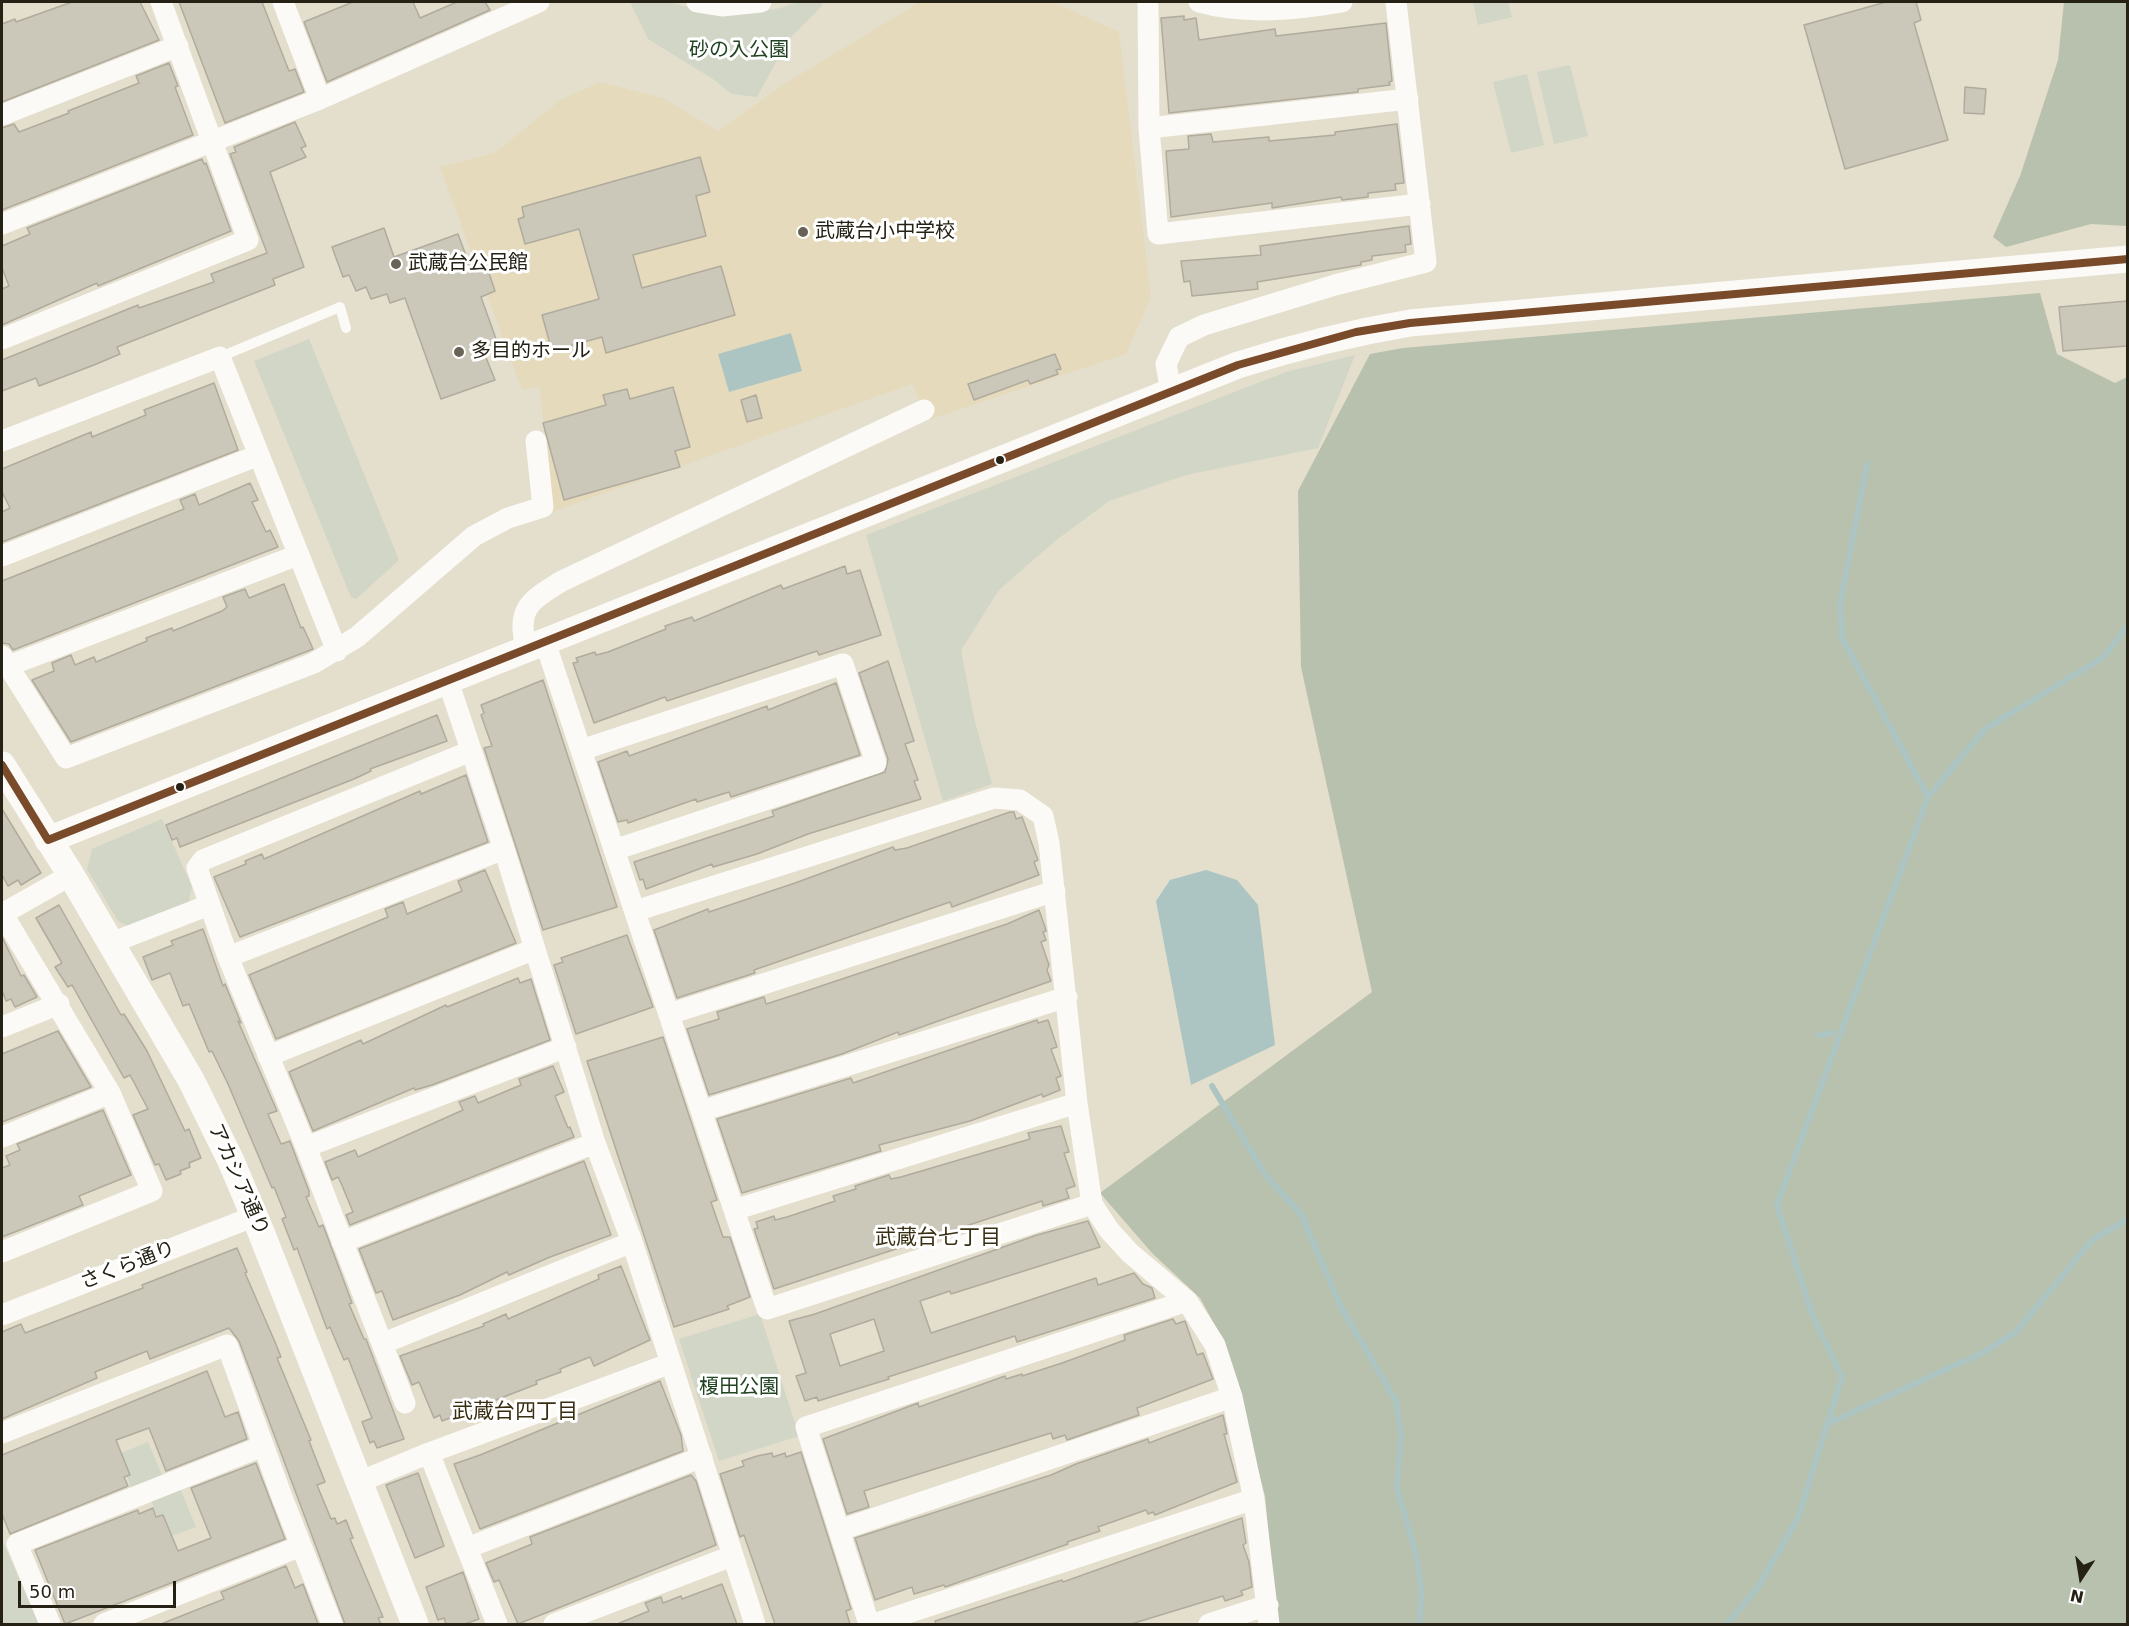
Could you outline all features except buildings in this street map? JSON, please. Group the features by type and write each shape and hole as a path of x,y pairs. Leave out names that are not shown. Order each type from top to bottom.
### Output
{"street":[{"path":"2,339 248,240 161,2"},
{"path":"283,2 320,99"},
{"path":"697,2 723,6 761,2"},
{"path":"1148,2 1149,128 1158,234 1420,204"},
{"path":"1199,2 1214,6 1266,10 1342,2"},
{"path":"1171,392 1166,364 1179,337 1204,325 1335,285 1426,262 1396,2"},
{"path":"2,224 320,99 526,4"},
{"path":"2,115 178,46"},
{"path":"1149,128 1408,99"},
{"path":"48,840 1238,365 1303,345 1410,323 2127,259"},
{"path":"2,441 220,357 337,651"},
{"path":"924,410 562,581 538,596 523,615 521,626 536,646 581,750 767,1309 1092,1204"},
{"path":"298,555 5,661 66,758 314,663 357,638 474,536 507,518 543,507 536,441"},
{"path":"2,556 259,455"},
{"path":"581,750 843,664 876,763 614,849"},
{"path":"448,681 504,849 595,1143 632,1242 755,1624"},
{"path":"405,1403 384,1343 228,957 197,868 203,860 471,751"},
{"name":"アカシア通り","path":"2,765 71,875 190,1080 255,1216 416,1624"},
{"path":"635,911 994,798 1020,800 1043,816 1055,891 1077,1103 1092,1204 1124,1247 1187,1301 1215,1345 1232,1397 1254,1499 1268,1615 1209,1624"},
{"path":"228,957 504,849"},
{"path":"2,1252 152,1191 110,1093 2,914 71,875"},
{"path":"669,1014 1055,891"},
{"path":"111,943 208,905"},
{"path":"268,1056 535,950"},
{"path":"701,1111 1067,997"},
{"path":"2,1027 58,1004"},
{"path":"306,1147 566,1047"},
{"path":"2,1137 110,1093"},
{"path":"734,1210 1077,1103"},
{"path":"342,1242 595,1143"},
{"name":"さくら通り","path":"2,1315 255,1216"},
{"path":"384,1343 632,1242"},
{"path":"868,1624 806,1427 1187,1301"},
{"path":"2,1433 228,1345 263,1446 332,1624"},
{"path":"359,1482 429,1453 671,1363"},
{"path":"840,1530 1232,1397"},
{"path":"50,1624 17,1544 263,1446"},
{"path":"429,1453 497,1624"},
{"path":"467,1548 702,1457"},
{"path":"874,1624 1254,1499"},
{"path":"104,1624 301,1546"},
{"path":"554,1624 732,1556"}],"lane":[{"path":"220,357 340,306 346,328"}],"shaded area":[{"name":"武蔵台小中学校","path":"920,2 1053,2 1119,32 1151,297 1126,354 928,420 912,384 552,512 540,387 522,390 440,167 495,153 560,100 600,82 663,98 718,131 786,83"}],"green space":[{"name":"砂の入公園","path":"630,2 667,2 713,13 744,14 781,8 798,2 823,2 821,7 788,40 757,97 732,94 713,79 648,39"},
{"path":"1473,2 1508,2 1512,17 1478,25"},
{"path":"2064,2 2127,2 2127,226 2091,224 2006,247 1993,237 2020,176 2058,60"},
{"path":"1570,65 1588,136 1554,144 1537,72"},
{"path":"1527,74 1544,145 1511,153 1493,82"},
{"path":"2040,293 2057,354 2115,383 2127,377 2127,1624 1277,1624 1265,1496 1222,1338 1200,1298 1152,1253 1100,1193 1372,992 1301,667 1298,491 1370,354 1403,348"},
{"path":"309,339 399,560 356,599 351,597 254,361"},
{"path":"1355,355 1318,448 1186,475 1109,501 1055,541 999,590 961,650 974,718 992,784 943,801 866,535 1286,372"},
{"path":"162,819 192,887 188,904 128,926 118,921 87,869 92,849"},
{"name":"榎田公園","path":"760,1314 799,1436 719,1461 679,1339"},
{"path":"148,1442 162,1475 131,1487 119,1454"},
{"path":"179,1486 196,1527 166,1538 150,1497"},
{"path":"2,1540 39,1624 2,1624"}],"water":[{"path":"791,333 802,371 729,392 718,354"},
{"path":"1206,870 1237,880 1258,905 1275,1045 1191,1085 1156,901 1170,880"}],"waterway":[{"path":"1867,464 1840,604 1842,638 1928,797"},
{"path":"1727,1624 1758,1587 1798,1518 1842,1377 1812,1314 1777,1205 1928,797 1985,729 2104,657 2128,625"},
{"path":"1819,1035 1832,1033"},
{"path":"1212,1086 1266,1176 1301,1214 1341,1307 1396,1401 1401,1435 1397,1488 1417,1558 1421,1590 1420,1624"},
{"path":"1827,1424 1986,1351 2016,1332 2092,1240 2128,1219"}],"transit line":[{"path":"2,765 48,840 1238,365 1356,332 1410,323 2128,259"}],"place":[{"name":"武蔵台小中学校","path":"803,232"},
{"name":"武蔵台公民館","path":"396,264"},
{"name":"多目的ホール","path":"459,352"}],"district":[{"name":"武蔵台七丁目","path":"938,1239"},
{"name":"武蔵台四丁目","path":"515,1413"}]}
